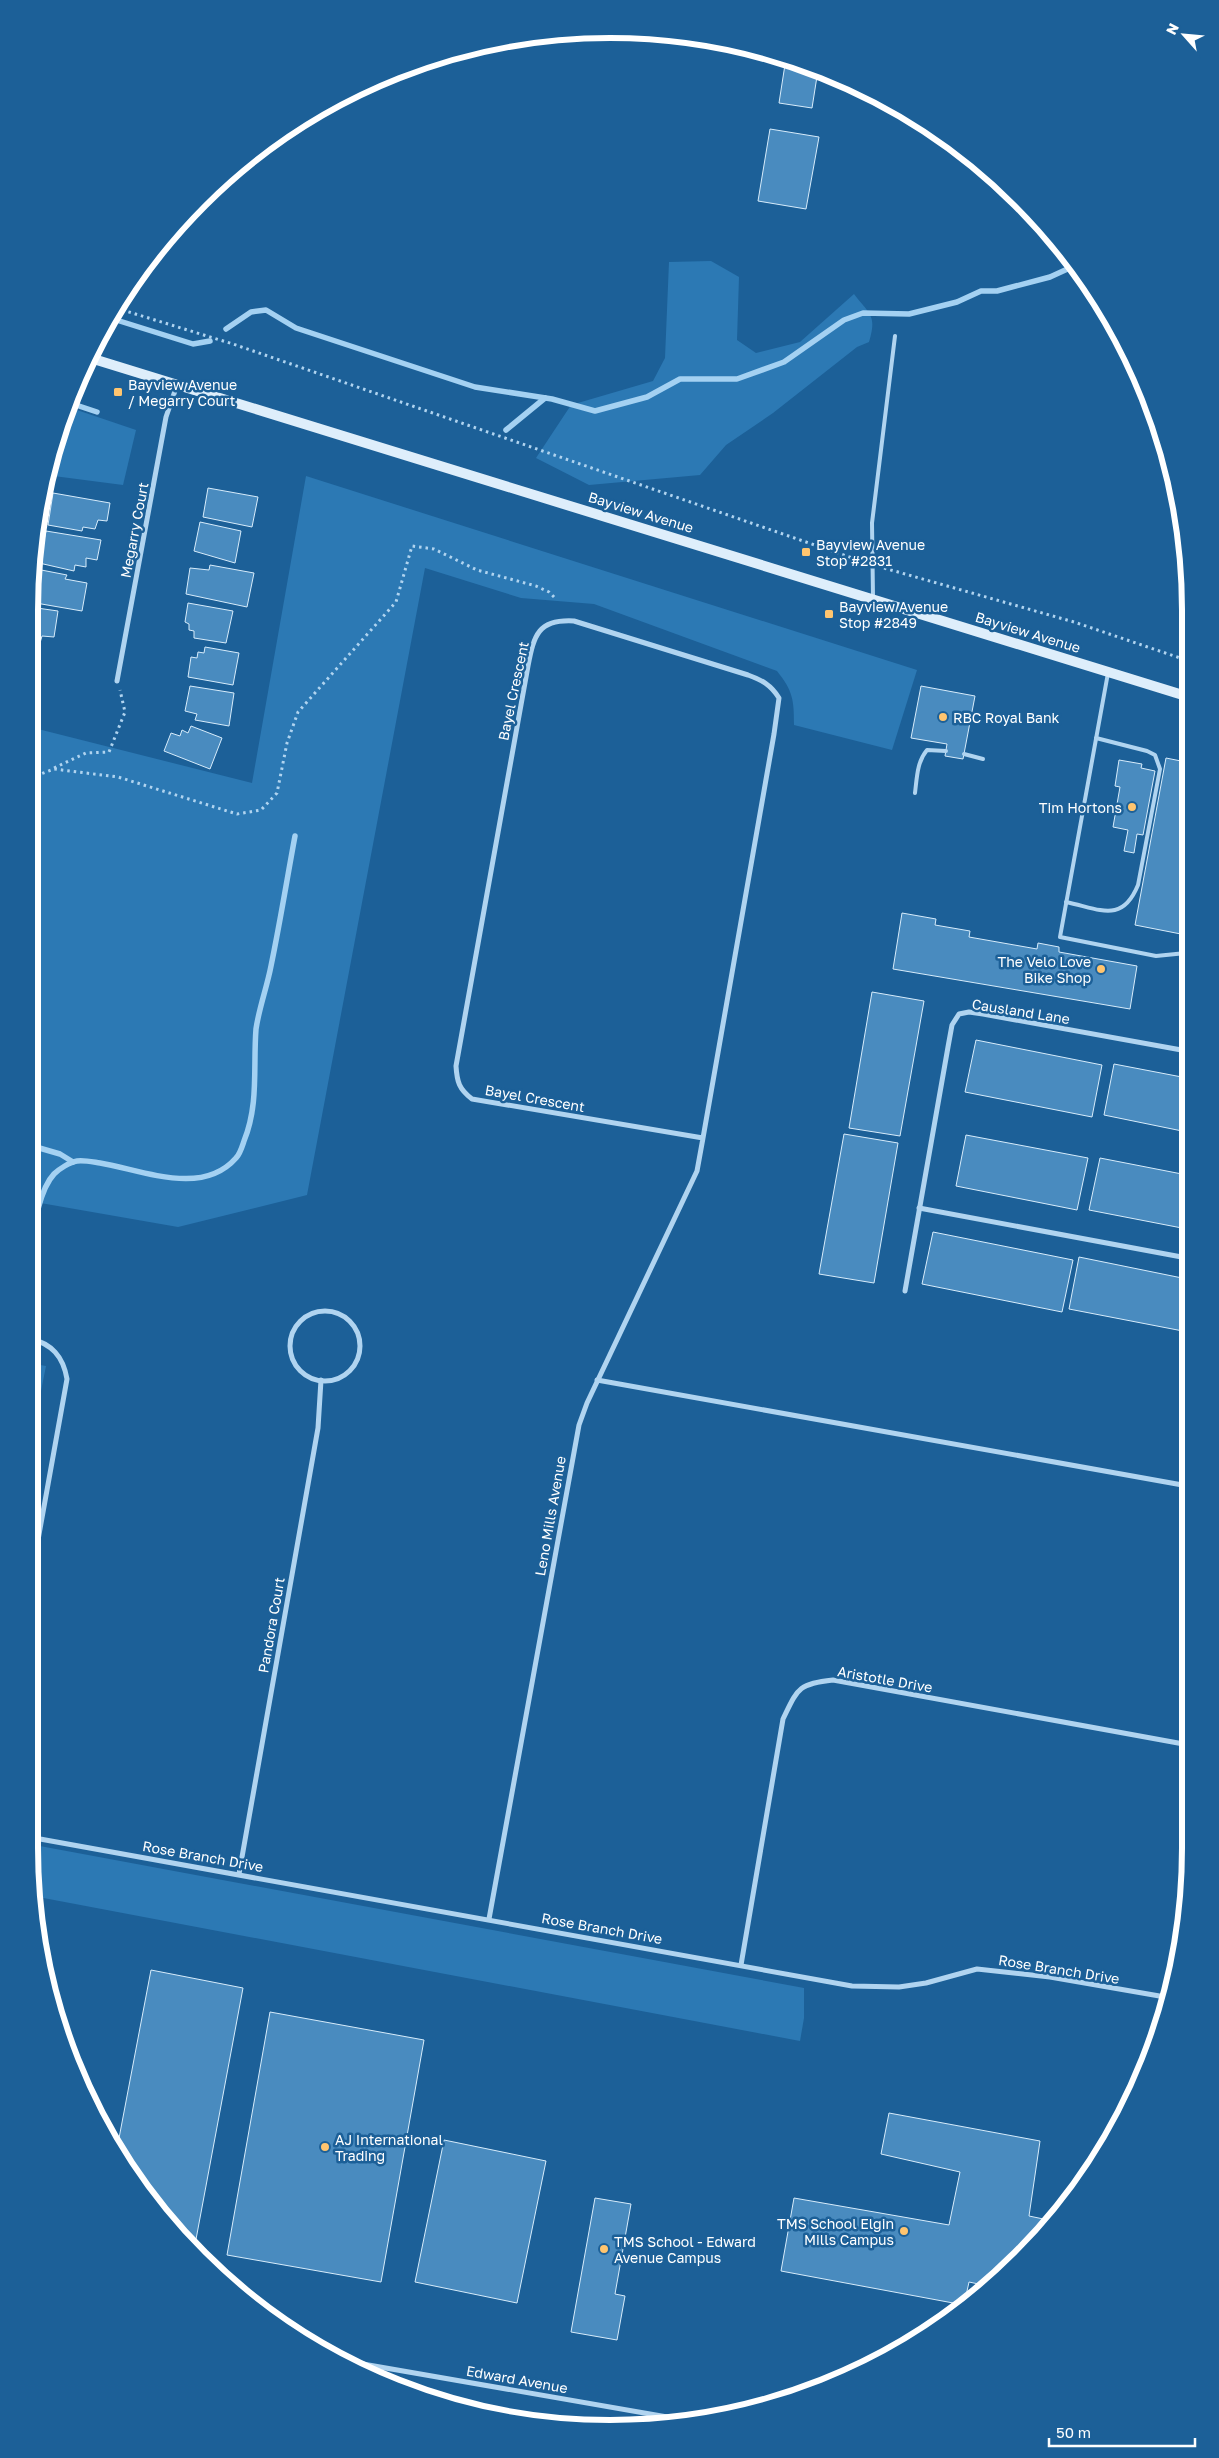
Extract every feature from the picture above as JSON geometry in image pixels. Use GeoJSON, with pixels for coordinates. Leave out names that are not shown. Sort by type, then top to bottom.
{"type":"FeatureCollection","features":[{"type":"Feature","properties":{"kind":"main road","name":"Bayview Avenue"},"geometry":{"type":"LineString","coordinates":[[95,359],[1182,695]]}},
{"type":"Feature","properties":{"kind":"street","name":"Megarry Court"},"geometry":{"type":"LineString","coordinates":[[117,681],[166,417],[178,384]]}},
{"type":"Feature","properties":{"kind":"street","name":"Bayel Crescent"},"geometry":{"type":"LineString","coordinates":[[556,620],[574,621],[748,675],[762,680],[774,689],[779,698],[703,1138],[472,1099],[462,1092],[457,1082],[456,1066],[533,642],[541,628],[556,620]]}},
{"type":"Feature","properties":{"kind":"street","name":"Causland Lane"},"geometry":{"type":"LineString","coordinates":[[905,1291],[952,1025],[959,1014],[969,1012],[983,1014],[1182,1050]]}},
{"type":"Feature","properties":{"kind":"street","name":"Leno Mills Avenue"},"geometry":{"type":"LineString","coordinates":[[489,1919],[574,1446],[584,1411],[684,1200],[696,1171],[703,1138]]}},
{"type":"Feature","properties":{"kind":"street"},"geometry":{"type":"LineString","coordinates":[[919,1208],[1182,1257]]}},
{"type":"Feature","properties":{"kind":"street"},"geometry":{"type":"LineString","coordinates":[[320,1311],[332,1311],[343,1316],[352,1324],[358,1334],[358,1357],[344,1375],[333,1380],[321,1380],[310,1377],[301,1371],[294,1362],[290,1352],[290,1340],[294,1330],[310,1314],[320,1311]]}},
{"type":"Feature","properties":{"kind":"street"},"geometry":{"type":"LineString","coordinates":[[38,1341],[59,1354],[65,1366],[67,1379],[38,1540]]}},
{"type":"Feature","properties":{"kind":"street","name":"Pandora Court"},"geometry":{"type":"LineString","coordinates":[[239,1874],[318,1428],[321,1380]]}},
{"type":"Feature","properties":{"kind":"street"},"geometry":{"type":"LineString","coordinates":[[598,1380],[1182,1485]]}},
{"type":"Feature","properties":{"kind":"street","name":"Aristotle Drive"},"geometry":{"type":"LineString","coordinates":[[741,1965],[784,1719],[794,1696],[808,1683],[833,1680],[1182,1744]]}},
{"type":"Feature","properties":{"kind":"street","name":"Rose Branch Drive"},"geometry":{"type":"LineString","coordinates":[[38,1839],[852,1986],[873,1988],[926,1984],[977,1969],[1050,1977],[1162,1996]]}},
{"type":"Feature","properties":{"kind":"street","name":"Edward Avenue"},"geometry":{"type":"LineString","coordinates":[[357,2362],[669,2417]]}},
{"type":"Feature","properties":{"kind":"lane"},"geometry":{"type":"LineString","coordinates":[[873,598],[872,523],[895,336]]}},
{"type":"Feature","properties":{"kind":"lane"},"geometry":{"type":"LineString","coordinates":[[1108,672],[1060,937],[1156,956],[1182,953]]}},
{"type":"Feature","properties":{"kind":"lane"},"geometry":{"type":"LineString","coordinates":[[1066,902],[1114,911],[1126,906],[1134,897],[1138,885],[1160,769],[1155,755],[1096,738]]}},
{"type":"Feature","properties":{"kind":"lane"},"geometry":{"type":"LineString","coordinates":[[915,793],[918,768],[922,756],[927,750],[946,751]]}},
{"type":"Feature","properties":{"kind":"lane"},"geometry":{"type":"LineString","coordinates":[[964,754],[983,759]]}},
{"type":"Feature","properties":{"kind":"path"},"geometry":{"type":"LineString","coordinates":[[122,310],[233,344],[872,565],[1074,622],[1182,659]]}},
{"type":"Feature","properties":{"kind":"path"},"geometry":{"type":"LineString","coordinates":[[54,768],[118,777],[237,814],[261,810],[277,793],[288,743],[298,712],[396,602],[412,546],[434,549],[477,570],[536,586],[549,592],[555,598]]}},
{"type":"Feature","properties":{"kind":"path"},"geometry":{"type":"LineString","coordinates":[[38,775],[86,753],[109,752],[126,712],[117,681]]}},
{"type":"Feature","properties":{"kind":"shaded area"},"geometry":{"type":"Polygon","coordinates":[[[711,261],[739,277],[737,340],[756,353],[800,342],[854,294],[868,311],[872,320],[869,342],[857,347],[773,413],[726,445],[700,475],[589,485],[536,458],[571,405],[653,381],[665,358],[669,262],[711,261]]]}},
{"type":"Feature","properties":{"kind":"shaded area"},"geometry":{"type":"Polygon","coordinates":[[[74,409],[136,430],[123,485],[53,476],[74,409]]]}},
{"type":"Feature","properties":{"kind":"shaded area"},"geometry":{"type":"Polygon","coordinates":[[[306,476],[917,670],[892,750],[794,725],[792,696],[777,671],[594,604],[521,598],[425,568],[307,1195],[178,1227],[38,1203],[38,729],[252,783],[306,476]]]}},
{"type":"Feature","properties":{"kind":"shaded area"},"geometry":{"type":"Polygon","coordinates":[[[38,1365],[46,1366],[38,1406],[38,1365]]]}},
{"type":"Feature","properties":{"kind":"shaded area"},"geometry":{"type":"Polygon","coordinates":[[[38,1846],[804,1988],[804,2018],[800,2041],[40,1897],[38,1846]]]}},
{"type":"Feature","properties":{"kind":"building"},"geometry":{"type":"Polygon","coordinates":[[[785,65],[817,77],[812,108],[779,103],[785,65]]]}},
{"type":"Feature","properties":{"kind":"building"},"geometry":{"type":"Polygon","coordinates":[[[770,129],[819,137],[806,209],[758,201],[770,129]]]}},
{"type":"Feature","properties":{"kind":"building"},"geometry":{"type":"Polygon","coordinates":[[[208,488],[258,497],[252,527],[203,517],[208,488]]]}},
{"type":"Feature","properties":{"kind":"building"},"geometry":{"type":"Polygon","coordinates":[[[53,493],[110,503],[107,521],[98,520],[95,529],[83,527],[82,531],[48,525],[53,493]]]}},
{"type":"Feature","properties":{"kind":"building"},"geometry":{"type":"Polygon","coordinates":[[[200,522],[241,531],[235,563],[194,551],[200,522]]]}},
{"type":"Feature","properties":{"kind":"building"},"geometry":{"type":"Polygon","coordinates":[[[46,531],[101,540],[97,560],[86,558],[86,567],[75,565],[74,571],[40,563],[46,531]]]}},
{"type":"Feature","properties":{"kind":"building"},"geometry":{"type":"Polygon","coordinates":[[[210,565],[254,573],[247,607],[186,594],[190,568],[209,570],[210,565]]]}},
{"type":"Feature","properties":{"kind":"building"},"geometry":{"type":"Polygon","coordinates":[[[39,570],[67,575],[65,579],[87,583],[82,611],[38,603],[39,570]]]}},
{"type":"Feature","properties":{"kind":"building"},"geometry":{"type":"Polygon","coordinates":[[[188,603],[233,611],[226,643],[194,638],[194,631],[189,630],[189,624],[185,622],[188,603]]]}},
{"type":"Feature","properties":{"kind":"building"},"geometry":{"type":"Polygon","coordinates":[[[38,608],[58,611],[54,637],[42,636],[40,643],[38,643],[38,608]]]}},
{"type":"Feature","properties":{"kind":"building"},"geometry":{"type":"Polygon","coordinates":[[[205,647],[239,653],[233,685],[188,677],[191,657],[197,658],[198,652],[204,653],[205,647]]]}},
{"type":"Feature","properties":{"kind":"building"},"geometry":{"type":"Polygon","coordinates":[[[190,686],[234,693],[229,726],[195,720],[197,714],[185,711],[190,686]]]}},
{"type":"Feature","properties":{"kind":"building","name":"RBC Royal Bank"},"geometry":{"type":"Polygon","coordinates":[[[921,686],[975,696],[963,759],[945,756],[947,744],[911,738],[921,686]]]}},
{"type":"Feature","properties":{"kind":"building"},"geometry":{"type":"Polygon","coordinates":[[[191,726],[222,738],[210,769],[164,751],[171,733],[180,736],[182,730],[188,733],[191,726]]]}},
{"type":"Feature","properties":{"kind":"building"},"geometry":{"type":"Polygon","coordinates":[[[1166,758],[1182,761],[1182,934],[1135,925],[1166,758]]]}},
{"type":"Feature","properties":{"kind":"building","name":"Tim Hortons"},"geometry":{"type":"Polygon","coordinates":[[[1119,760],[1142,764],[1141,768],[1155,771],[1143,835],[1137,834],[1134,853],[1124,851],[1128,830],[1113,827],[1120,787],[1115,786],[1119,760]]]}},
{"type":"Feature","properties":{"kind":"building"},"geometry":{"type":"Polygon","coordinates":[[[902,913],[936,919],[935,925],[970,931],[969,937],[1037,949],[1038,943],[1059,947],[1059,952],[1137,966],[1130,1009],[893,969],[902,913]]]}},
{"type":"Feature","properties":{"kind":"building"},"geometry":{"type":"Polygon","coordinates":[[[872,992],[924,1001],[900,1136],[849,1128],[872,992]]]}},
{"type":"Feature","properties":{"kind":"building"},"geometry":{"type":"Polygon","coordinates":[[[976,1040],[1102,1065],[1092,1117],[965,1092],[976,1040]]]}},
{"type":"Feature","properties":{"kind":"building"},"geometry":{"type":"Polygon","coordinates":[[[1114,1064],[1182,1077],[1182,1131],[1104,1115],[1114,1064]]]}},
{"type":"Feature","properties":{"kind":"building"},"geometry":{"type":"Polygon","coordinates":[[[844,1134],[898,1143],[874,1283],[819,1274],[844,1134]]]}},
{"type":"Feature","properties":{"kind":"building"},"geometry":{"type":"Polygon","coordinates":[[[966,1135],[1088,1158],[1077,1210],[956,1186],[966,1135]]]}},
{"type":"Feature","properties":{"kind":"building"},"geometry":{"type":"Polygon","coordinates":[[[1100,1158],[1182,1174],[1182,1228],[1089,1210],[1100,1158]]]}},
{"type":"Feature","properties":{"kind":"building"},"geometry":{"type":"Polygon","coordinates":[[[933,1232],[1073,1260],[1062,1312],[922,1284],[933,1232]]]}},
{"type":"Feature","properties":{"kind":"building"},"geometry":{"type":"Polygon","coordinates":[[[1079,1257],[1182,1278],[1182,1331],[1069,1309],[1079,1257]]]}},
{"type":"Feature","properties":{"kind":"building"},"geometry":{"type":"Polygon","coordinates":[[[151,1970],[243,1988],[195,2243],[156,2197],[118,2141],[151,1970]]]}},
{"type":"Feature","properties":{"kind":"building","name":"AJ International Trading"},"geometry":{"type":"Polygon","coordinates":[[[270,2012],[424,2040],[381,2282],[227,2255],[270,2012]]]}},
{"type":"Feature","properties":{"kind":"building"},"geometry":{"type":"Polygon","coordinates":[[[889,2113],[1040,2141],[1029,2216],[1045,2219],[987,2279],[980,2284],[969,2282],[966,2296],[956,2303],[781,2271],[794,2198],[949,2225],[960,2172],[881,2154],[889,2113]]]}},
{"type":"Feature","properties":{"kind":"building"},"geometry":{"type":"Polygon","coordinates":[[[444,2140],[546,2161],[517,2303],[415,2282],[444,2140]]]}},
{"type":"Feature","properties":{"kind":"building","name":"TMS School - Edward Avenue Campus"},"geometry":{"type":"Polygon","coordinates":[[[595,2198],[631,2204],[615,2294],[625,2296],[617,2340],[571,2332],[595,2198]]]}},
{"type":"Feature","properties":{"kind":"waterway"},"geometry":{"type":"LineString","coordinates":[[226,329],[251,312],[266,310],[296,328],[475,387],[552,399],[595,411],[647,397],[680,379],[737,379],[784,362],[844,320],[863,313],[909,314],[957,302],[981,291],[997,291],[1050,277],[1068,269]]}},
{"type":"Feature","properties":{"kind":"waterway"},"geometry":{"type":"LineString","coordinates":[[116,320],[193,344],[210,341]]}},
{"type":"Feature","properties":{"kind":"waterway"},"geometry":{"type":"LineString","coordinates":[[506,430],[545,398]]}},
{"type":"Feature","properties":{"kind":"waterway"},"geometry":{"type":"LineString","coordinates":[[76,405],[97,412]]}},
{"type":"Feature","properties":{"kind":"waterway"},"geometry":{"type":"LineString","coordinates":[[38,1209],[48,1182],[54,1174],[68,1164],[77,1161],[89,1161],[153,1175],[189,1179],[206,1176],[222,1170],[239,1154],[252,1113],[256,1029],[274,950],[295,836]]}},
{"type":"Feature","properties":{"kind":"waterway"},"geometry":{"type":"LineString","coordinates":[[38,1148],[60,1154],[73,1162]]}},
{"type":"Feature","properties":{"kind":"place","name":"Bayview Avenue / Megarry Court"},"geometry":{"type":"Point","coordinates":[118,392]}},
{"type":"Feature","properties":{"kind":"place","name":"Bayview Avenue Stop #2831"},"geometry":{"type":"Point","coordinates":[806,552]}},
{"type":"Feature","properties":{"kind":"place","name":"Bayview Avenue Stop #2849"},"geometry":{"type":"Point","coordinates":[829,614]}},
{"type":"Feature","properties":{"kind":"place","name":"RBC Royal Bank"},"geometry":{"type":"Point","coordinates":[943,717]}},
{"type":"Feature","properties":{"kind":"place","name":"Tim Hortons"},"geometry":{"type":"Point","coordinates":[1132,807]}},
{"type":"Feature","properties":{"kind":"place","name":"The Velo Love Bike Shop"},"geometry":{"type":"Point","coordinates":[1101,969]}},
{"type":"Feature","properties":{"kind":"place","name":"AJ International Trading"},"geometry":{"type":"Point","coordinates":[325,2147]}},
{"type":"Feature","properties":{"kind":"place","name":"TMS School Elgin Mills Campus"},"geometry":{"type":"Point","coordinates":[904,2231]}},
{"type":"Feature","properties":{"kind":"place","name":"TMS School - Edward Avenue Campus"},"geometry":{"type":"Point","coordinates":[604,2249]}}]}
